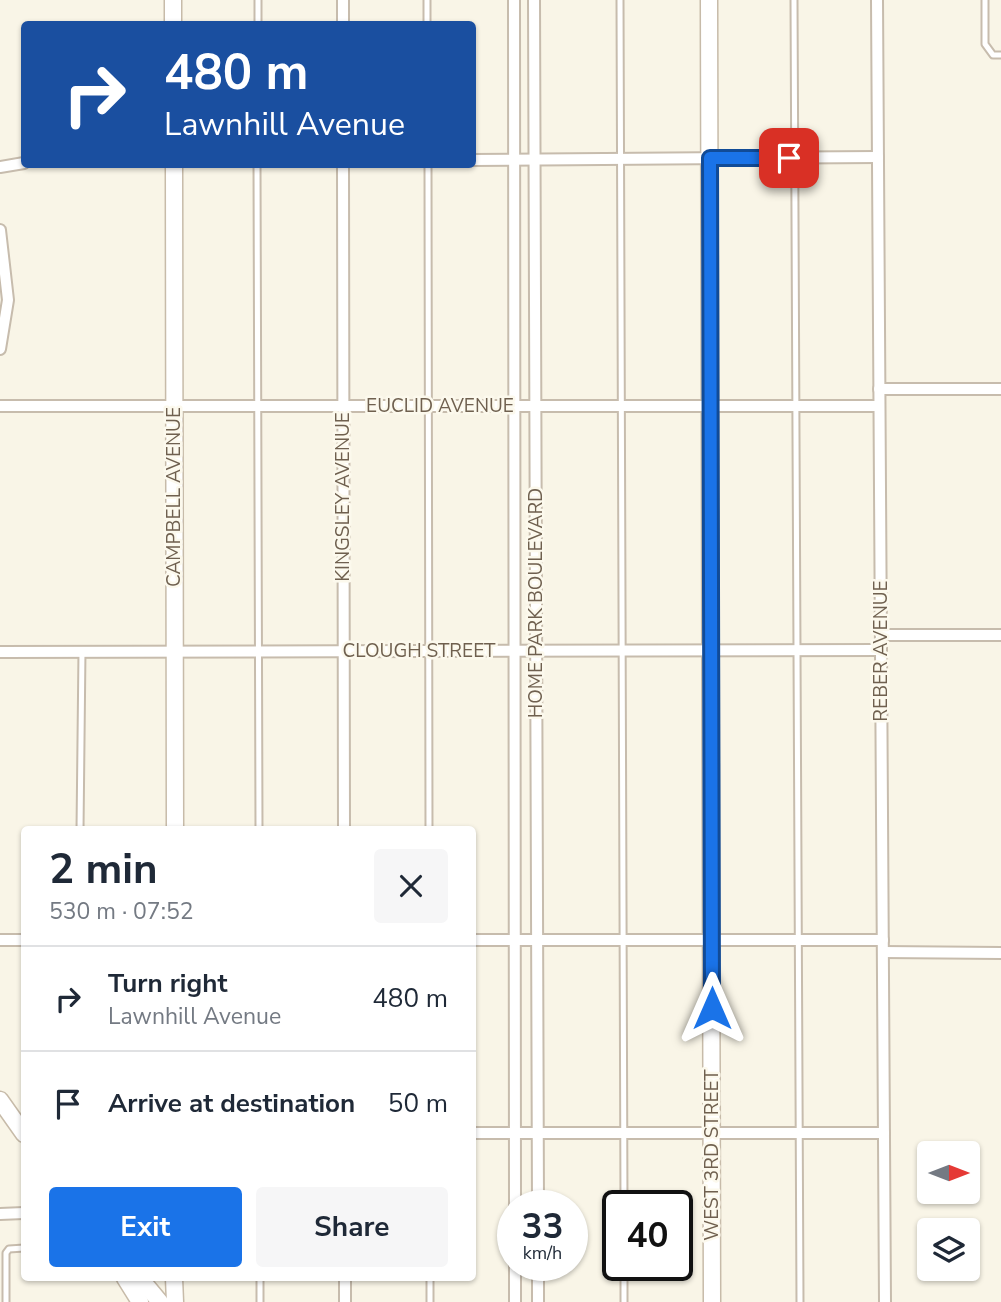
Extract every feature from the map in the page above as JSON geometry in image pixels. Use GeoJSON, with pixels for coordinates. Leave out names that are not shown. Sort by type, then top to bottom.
{"type":"FeatureCollection","features":[{"type":"Feature","properties":{"kind":"street"},"geometry":{"type":"LineString","coordinates":[[173,0],[173,21]]}},
{"type":"Feature","properties":{"kind":"street"},"geometry":{"type":"LineString","coordinates":[[343,0],[343,21]]}},
{"type":"Feature","properties":{"kind":"street","name":"HOME PARK BOULEVARD"},"geometry":{"type":"LineString","coordinates":[[514,0],[515,1190]]}},
{"type":"Feature","properties":{"kind":"street","name":"HOME PARK BOULEVARD"},"geometry":{"type":"LineString","coordinates":[[534,0],[538,1190]]}},
{"type":"Feature","properties":{"kind":"street","name":"WEST 3RD STREET"},"geometry":{"type":"LineString","coordinates":[[709,0],[712,1302]]}},
{"type":"Feature","properties":{"kind":"street","name":"REBER AVENUE"},"geometry":{"type":"LineString","coordinates":[[877,0],[885,1302]]}},
{"type":"Feature","properties":{"kind":"street"},"geometry":{"type":"LineString","coordinates":[[476,160],[878,157]]}},
{"type":"Feature","properties":{"kind":"street"},"geometry":{"type":"LineString","coordinates":[[0,167],[21,164]]}},
{"type":"Feature","properties":{"kind":"street","name":"CAMPBELL AVENUE"},"geometry":{"type":"LineString","coordinates":[[173,168],[175,826]]}},
{"type":"Feature","properties":{"kind":"street","name":"KINGSLEY AVENUE"},"geometry":{"type":"LineString","coordinates":[[343,168],[344,826]]}},
{"type":"Feature","properties":{"kind":"street"},"geometry":{"type":"LineString","coordinates":[[0,230],[6,258],[8,300],[0,349]]}},
{"type":"Feature","properties":{"kind":"street"},"geometry":{"type":"LineString","coordinates":[[879,389],[1001,389]]}},
{"type":"Feature","properties":{"kind":"street","name":"EUCLID AVENUE"},"geometry":{"type":"LineString","coordinates":[[0,406],[879,406]]}},
{"type":"Feature","properties":{"kind":"street"},"geometry":{"type":"LineString","coordinates":[[881,635],[1001,635]]}},
{"type":"Feature","properties":{"kind":"street","name":"CLOUGH STREET"},"geometry":{"type":"LineString","coordinates":[[0,652],[881,650]]}},
{"type":"Feature","properties":{"kind":"street"},"geometry":{"type":"LineString","coordinates":[[0,940],[21,940]]}},
{"type":"Feature","properties":{"kind":"street"},"geometry":{"type":"LineString","coordinates":[[476,940],[883,940]]}},
{"type":"Feature","properties":{"kind":"street"},"geometry":{"type":"LineString","coordinates":[[883,952],[1001,953]]}},
{"type":"Feature","properties":{"kind":"street"},"geometry":{"type":"LineString","coordinates":[[0,1100],[21,1129]]}},
{"type":"Feature","properties":{"kind":"street"},"geometry":{"type":"LineString","coordinates":[[476,1133],[884,1133]]}},
{"type":"Feature","properties":{"kind":"street"},"geometry":{"type":"LineString","coordinates":[[0,1214],[21,1213]]}},
{"type":"Feature","properties":{"kind":"street"},"geometry":{"type":"LineString","coordinates":[[123,1281],[125,1302]]}},
{"type":"Feature","properties":{"kind":"street"},"geometry":{"type":"LineString","coordinates":[[125,1281],[140,1302]]}},
{"type":"Feature","properties":{"kind":"street"},"geometry":{"type":"LineString","coordinates":[[142,1281],[160,1302]]}},
{"type":"Feature","properties":{"kind":"street"},"geometry":{"type":"LineString","coordinates":[[174,1281],[175,1302]]}},
{"type":"Feature","properties":{"kind":"street"},"geometry":{"type":"LineString","coordinates":[[345,1281],[345,1302]]}},
{"type":"Feature","properties":{"kind":"street"},"geometry":{"type":"LineString","coordinates":[[515,1281],[515,1302]]}},
{"type":"Feature","properties":{"kind":"street"},"geometry":{"type":"LineString","coordinates":[[538,1281],[538,1302]]}},
{"type":"Feature","properties":{"kind":"lane"},"geometry":{"type":"LineString","coordinates":[[258,0],[258,21]]}},
{"type":"Feature","properties":{"kind":"lane"},"geometry":{"type":"LineString","coordinates":[[427,0],[427,21]]}},
{"type":"Feature","properties":{"kind":"lane"},"geometry":{"type":"LineString","coordinates":[[620,0],[619,406],[624,1190]]}},
{"type":"Feature","properties":{"kind":"lane"},"geometry":{"type":"LineString","coordinates":[[794,0],[800,1302]]}},
{"type":"Feature","properties":{"kind":"lane"},"geometry":{"type":"LineString","coordinates":[[985,0],[985,44],[993,55],[1001,55]]}},
{"type":"Feature","properties":{"kind":"lane"},"geometry":{"type":"LineString","coordinates":[[257,168],[259,826]]}},
{"type":"Feature","properties":{"kind":"lane"},"geometry":{"type":"LineString","coordinates":[[428,168],[429,826]]}},
{"type":"Feature","properties":{"kind":"lane"},"geometry":{"type":"LineString","coordinates":[[80,826],[82,651]]}},
{"type":"Feature","properties":{"kind":"lane"},"geometry":{"type":"LineString","coordinates":[[6,1302],[3,1293],[6,1253],[9,1248],[21,1248]]}},
{"type":"Feature","properties":{"kind":"lane"},"geometry":{"type":"LineString","coordinates":[[260,1281],[260,1302]]}},
{"type":"Feature","properties":{"kind":"lane"},"geometry":{"type":"LineString","coordinates":[[430,1281],[430,1302]]}},
{"type":"Feature","properties":{"kind":"lane"},"geometry":{"type":"LineString","coordinates":[[624,1281],[624,1302]]}},
{"type":"Feature","properties":{"kind":"route"},"geometry":{"type":"LineString","coordinates":[[712,1008],[710,158],[789,158]]}}]}
